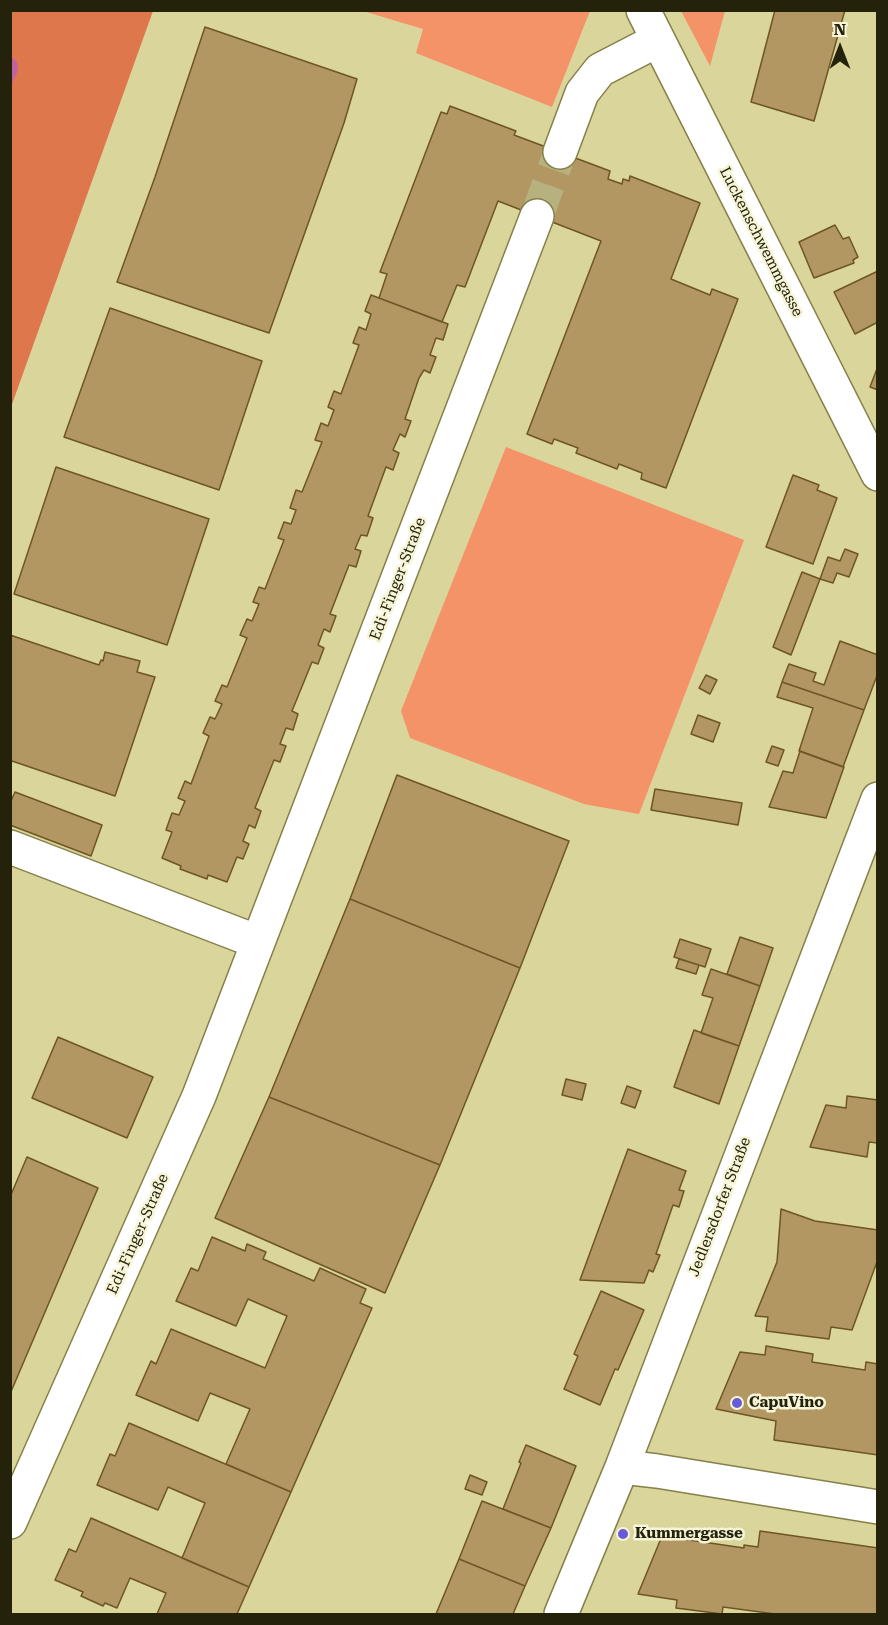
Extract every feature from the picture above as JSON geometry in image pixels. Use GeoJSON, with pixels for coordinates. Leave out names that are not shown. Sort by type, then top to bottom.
{"type":"FeatureCollection","features":[{"type":"Feature","properties":{"kind":"street","name":"Luckenschwemmgasse"},"geometry":{"type":"LineString","coordinates":[[643,10],[878,474]]}},
{"type":"Feature","properties":{"kind":"street"},"geometry":{"type":"LineString","coordinates":[[560,152],[582,93],[600,70],[658,40]]}},
{"type":"Feature","properties":{"kind":"street","name":"Edi-Finger-Straße"},"geometry":{"type":"LineString","coordinates":[[10,1522],[199,1096],[537,216]]}},
{"type":"Feature","properties":{"kind":"street","name":"Jedlersdorfer Straße"},"geometry":{"type":"LineString","coordinates":[[561,1614],[622,1467],[878,799]]}},
{"type":"Feature","properties":{"kind":"street"},"geometry":{"type":"LineString","coordinates":[[10,847],[258,942]]}},
{"type":"Feature","properties":{"kind":"street"},"geometry":{"type":"LineString","coordinates":[[622,1467],[878,1507]]}},
{"type":"Feature","properties":{"kind":"shaded area"},"geometry":{"type":"Polygon","coordinates":[[[11,11],[153,11],[11,407],[11,11]]]}},
{"type":"Feature","properties":{"kind":"shaded area"},"geometry":{"type":"Polygon","coordinates":[[[363,11],[590,11],[552,107],[416,53],[423,29],[363,11]]]}},
{"type":"Feature","properties":{"kind":"shaded area"},"geometry":{"type":"Polygon","coordinates":[[[681,11],[725,11],[710,66],[681,11]]]}},
{"type":"Feature","properties":{"kind":"shaded area"},"geometry":{"type":"Polygon","coordinates":[[[11,56],[17,62],[18,70],[11,86],[11,56]]]}},
{"type":"Feature","properties":{"kind":"shaded area"},"geometry":{"type":"Polygon","coordinates":[[[506,447],[744,540],[639,814],[584,804],[410,738],[401,711],[506,447]]]}},
{"type":"Feature","properties":{"kind":"building"},"geometry":{"type":"Polygon","coordinates":[[[775,10],[845,10],[814,121],[751,102],[775,10]]]}},
{"type":"Feature","properties":{"kind":"building"},"geometry":{"type":"Polygon","coordinates":[[[205,27],[357,79],[344,123],[269,333],[117,282],[205,27]]]}},
{"type":"Feature","properties":{"kind":"building"},"geometry":{"type":"Polygon","coordinates":[[[450,106],[516,131],[514,135],[610,171],[608,179],[622,184],[623,179],[629,181],[630,176],[700,203],[671,279],[710,295],[712,289],[738,299],[666,488],[641,479],[642,473],[619,464],[617,469],[576,453],[578,448],[554,439],[552,444],[527,434],[601,241],[498,201],[465,287],[457,285],[442,322],[379,298],[387,274],[380,272],[441,112],[447,114],[450,106]]]}},
{"type":"Feature","properties":{"kind":"building"},"geometry":{"type":"Polygon","coordinates":[[[835,225],[843,239],[849,237],[858,257],[853,260],[854,263],[814,278],[799,242],[835,225]]]}},
{"type":"Feature","properties":{"kind":"building"},"geometry":{"type":"Polygon","coordinates":[[[878,271],[878,322],[855,334],[834,292],[878,271]]]}},
{"type":"Feature","properties":{"kind":"building"},"geometry":{"type":"Polygon","coordinates":[[[371,295],[448,324],[443,340],[436,338],[430,355],[436,357],[430,373],[424,370],[419,378],[405,419],[411,421],[405,437],[400,434],[393,450],[399,453],[393,470],[386,467],[368,516],[373,518],[367,536],[361,535],[355,549],[361,551],[356,567],[349,565],[330,614],[336,616],[330,632],[324,629],[318,645],[324,648],[318,664],[312,662],[292,711],[298,714],[293,730],[286,728],[280,744],[286,746],[280,762],[274,760],[255,808],[261,811],[255,828],[249,825],[243,841],[249,844],[243,859],[237,857],[227,882],[208,875],[207,879],[180,869],[181,866],[162,858],[172,832],[166,830],[172,813],[179,815],[185,801],[178,798],[185,781],[191,784],[209,736],[203,733],[210,717],[215,719],[222,704],[215,701],[222,685],[227,687],[247,638],[240,635],[247,619],[252,621],[259,604],[253,602],[259,587],[265,589],[284,540],[278,538],[284,522],[291,524],[296,510],[290,508],[296,490],[302,492],[322,442],[315,440],[321,423],[328,426],[334,410],[328,407],[334,391],[341,394],[359,345],[353,343],[359,327],[366,330],[371,314],[365,311],[371,295]]]}},
{"type":"Feature","properties":{"kind":"building"},"geometry":{"type":"Polygon","coordinates":[[[110,308],[262,361],[219,490],[64,437],[110,308]]]}},
{"type":"Feature","properties":{"kind":"building"},"geometry":{"type":"Polygon","coordinates":[[[878,366],[878,390],[870,387],[878,366]]]}},
{"type":"Feature","properties":{"kind":"building"},"geometry":{"type":"Polygon","coordinates":[[[56,467],[209,519],[167,645],[14,594],[56,467]]]}},
{"type":"Feature","properties":{"kind":"building"},"geometry":{"type":"Polygon","coordinates":[[[793,475],[819,485],[817,490],[837,498],[813,564],[766,547],[793,475]]]}},
{"type":"Feature","properties":{"kind":"building"},"geometry":{"type":"Polygon","coordinates":[[[845,549],[858,554],[849,577],[837,573],[833,583],[820,579],[828,557],[840,561],[845,549]]]}},
{"type":"Feature","properties":{"kind":"building"},"geometry":{"type":"Polygon","coordinates":[[[802,572],[820,579],[791,655],[773,647],[802,572]]]}},
{"type":"Feature","properties":{"kind":"building"},"geometry":{"type":"Polygon","coordinates":[[[10,635],[99,665],[101,660],[103,661],[105,652],[140,661],[137,672],[155,677],[115,796],[12,761],[10,764],[10,635]]]}},
{"type":"Feature","properties":{"kind":"building"},"geometry":{"type":"Polygon","coordinates":[[[840,641],[878,655],[878,673],[864,710],[782,682],[789,664],[816,673],[813,681],[824,685],[840,641]]]}},
{"type":"Feature","properties":{"kind":"building"},"geometry":{"type":"Polygon","coordinates":[[[706,675],[717,680],[710,694],[699,688],[706,675]]]}},
{"type":"Feature","properties":{"kind":"building"},"geometry":{"type":"Polygon","coordinates":[[[782,682],[864,710],[843,767],[799,751],[813,708],[777,697],[782,682]]]}},
{"type":"Feature","properties":{"kind":"building"},"geometry":{"type":"Polygon","coordinates":[[[698,715],[720,723],[713,742],[691,734],[698,715]]]}},
{"type":"Feature","properties":{"kind":"building"},"geometry":{"type":"Polygon","coordinates":[[[772,746],[784,750],[778,766],[766,762],[772,746]]]}},
{"type":"Feature","properties":{"kind":"building"},"geometry":{"type":"Polygon","coordinates":[[[800,751],[844,767],[826,818],[769,807],[783,771],[793,773],[800,751]]]}},
{"type":"Feature","properties":{"kind":"building"},"geometry":{"type":"Polygon","coordinates":[[[397,775],[569,841],[520,968],[350,899],[397,775]]]}},
{"type":"Feature","properties":{"kind":"building"},"geometry":{"type":"Polygon","coordinates":[[[655,789],[742,803],[738,825],[651,810],[655,789]]]}},
{"type":"Feature","properties":{"kind":"building"},"geometry":{"type":"Polygon","coordinates":[[[15,792],[102,825],[91,856],[10,825],[10,803],[15,792]]]}},
{"type":"Feature","properties":{"kind":"building"},"geometry":{"type":"Polygon","coordinates":[[[350,899],[520,968],[440,1165],[269,1097],[350,899]]]}},
{"type":"Feature","properties":{"kind":"building"},"geometry":{"type":"Polygon","coordinates":[[[740,937],[773,948],[760,986],[727,974],[740,937]]]}},
{"type":"Feature","properties":{"kind":"building"},"geometry":{"type":"Polygon","coordinates":[[[680,939],[711,949],[705,967],[674,957],[680,939]]]}},
{"type":"Feature","properties":{"kind":"building"},"geometry":{"type":"Polygon","coordinates":[[[679,959],[699,965],[696,974],[676,968],[679,959]]]}},
{"type":"Feature","properties":{"kind":"building"},"geometry":{"type":"Polygon","coordinates":[[[711,969],[760,986],[739,1046],[701,1033],[713,998],[702,995],[711,969]]]}},
{"type":"Feature","properties":{"kind":"building"},"geometry":{"type":"Polygon","coordinates":[[[694,1030],[739,1046],[719,1104],[674,1087],[694,1030]]]}},
{"type":"Feature","properties":{"kind":"building"},"geometry":{"type":"Polygon","coordinates":[[[58,1037],[153,1077],[127,1138],[32,1098],[58,1037]]]}},
{"type":"Feature","properties":{"kind":"building"},"geometry":{"type":"Polygon","coordinates":[[[566,1079],[586,1084],[582,1100],[562,1095],[566,1079]]]}},
{"type":"Feature","properties":{"kind":"building"},"geometry":{"type":"Polygon","coordinates":[[[627,1086],[641,1091],[635,1108],[621,1103],[627,1086]]]}},
{"type":"Feature","properties":{"kind":"building"},"geometry":{"type":"Polygon","coordinates":[[[847,1096],[878,1100],[878,1143],[869,1142],[867,1157],[810,1147],[826,1105],[846,1108],[847,1096]]]}},
{"type":"Feature","properties":{"kind":"building"},"geometry":{"type":"Polygon","coordinates":[[[269,1097],[440,1165],[385,1293],[215,1218],[269,1097]]]}},
{"type":"Feature","properties":{"kind":"building"},"geometry":{"type":"Polygon","coordinates":[[[628,1149],[686,1171],[679,1190],[684,1191],[679,1207],[673,1205],[656,1254],[660,1255],[653,1272],[649,1270],[644,1283],[580,1280],[628,1149]]]}},
{"type":"Feature","properties":{"kind":"building"},"geometry":{"type":"Polygon","coordinates":[[[27,1157],[98,1188],[10,1394],[10,1197],[27,1157]]]}},
{"type":"Feature","properties":{"kind":"building"},"geometry":{"type":"Polygon","coordinates":[[[781,1209],[815,1221],[878,1230],[878,1259],[852,1330],[831,1327],[829,1339],[766,1331],[768,1317],[755,1316],[777,1262],[781,1209]]]}},
{"type":"Feature","properties":{"kind":"building"},"geometry":{"type":"Polygon","coordinates":[[[212,1237],[245,1251],[247,1244],[266,1252],[263,1259],[314,1281],[320,1268],[366,1289],[360,1303],[372,1308],[291,1492],[226,1464],[250,1409],[210,1393],[198,1421],[136,1395],[151,1361],[156,1364],[171,1329],[265,1368],[287,1316],[248,1299],[236,1326],[176,1301],[191,1268],[198,1271],[212,1237]]]}},
{"type":"Feature","properties":{"kind":"building"},"geometry":{"type":"Polygon","coordinates":[[[601,1291],[644,1310],[600,1405],[564,1389],[578,1356],[574,1354],[601,1291]]]}},
{"type":"Feature","properties":{"kind":"building"},"geometry":{"type":"Polygon","coordinates":[[[766,1346],[813,1354],[812,1362],[865,1370],[866,1362],[878,1364],[878,1455],[774,1440],[776,1421],[716,1409],[740,1352],[765,1355],[766,1346]]]}},
{"type":"Feature","properties":{"kind":"building"},"geometry":{"type":"Polygon","coordinates":[[[129,1423],[291,1492],[249,1587],[182,1558],[205,1503],[168,1487],[158,1510],[97,1485],[110,1454],[115,1456],[129,1423]]]}},
{"type":"Feature","properties":{"kind":"building"},"geometry":{"type":"Polygon","coordinates":[[[526,1445],[576,1466],[551,1528],[503,1509],[526,1445]]]}},
{"type":"Feature","properties":{"kind":"building"},"geometry":{"type":"Polygon","coordinates":[[[470,1475],[487,1482],[482,1495],[465,1489],[470,1475]]]}},
{"type":"Feature","properties":{"kind":"building"},"geometry":{"type":"Polygon","coordinates":[[[482,1501],[551,1528],[525,1586],[459,1559],[482,1501]]]}},
{"type":"Feature","properties":{"kind":"building"},"geometry":{"type":"Polygon","coordinates":[[[91,1518],[249,1587],[237,1614],[157,1614],[166,1593],[130,1578],[117,1608],[105,1603],[103,1606],[81,1596],[83,1592],[55,1580],[69,1549],[76,1552],[91,1518]]]}},
{"type":"Feature","properties":{"kind":"building"},"geometry":{"type":"Polygon","coordinates":[[[760,1531],[878,1548],[878,1614],[775,1614],[723,1607],[722,1614],[676,1608],[677,1600],[638,1594],[662,1536],[744,1548],[744,1545],[758,1547],[760,1531]]]}},
{"type":"Feature","properties":{"kind":"building"},"geometry":{"type":"Polygon","coordinates":[[[459,1559],[525,1586],[513,1614],[436,1614],[459,1559]]]}},
{"type":"Feature","properties":{"kind":"tunnel"},"geometry":{"type":"LineString","coordinates":[[537,216],[560,152]]}},
{"type":"Feature","properties":{"kind":"place","name":"CapuVino"},"geometry":{"type":"Point","coordinates":[737,1403]}},
{"type":"Feature","properties":{"kind":"place","name":"Kummergasse"},"geometry":{"type":"Point","coordinates":[623,1534]}}]}
